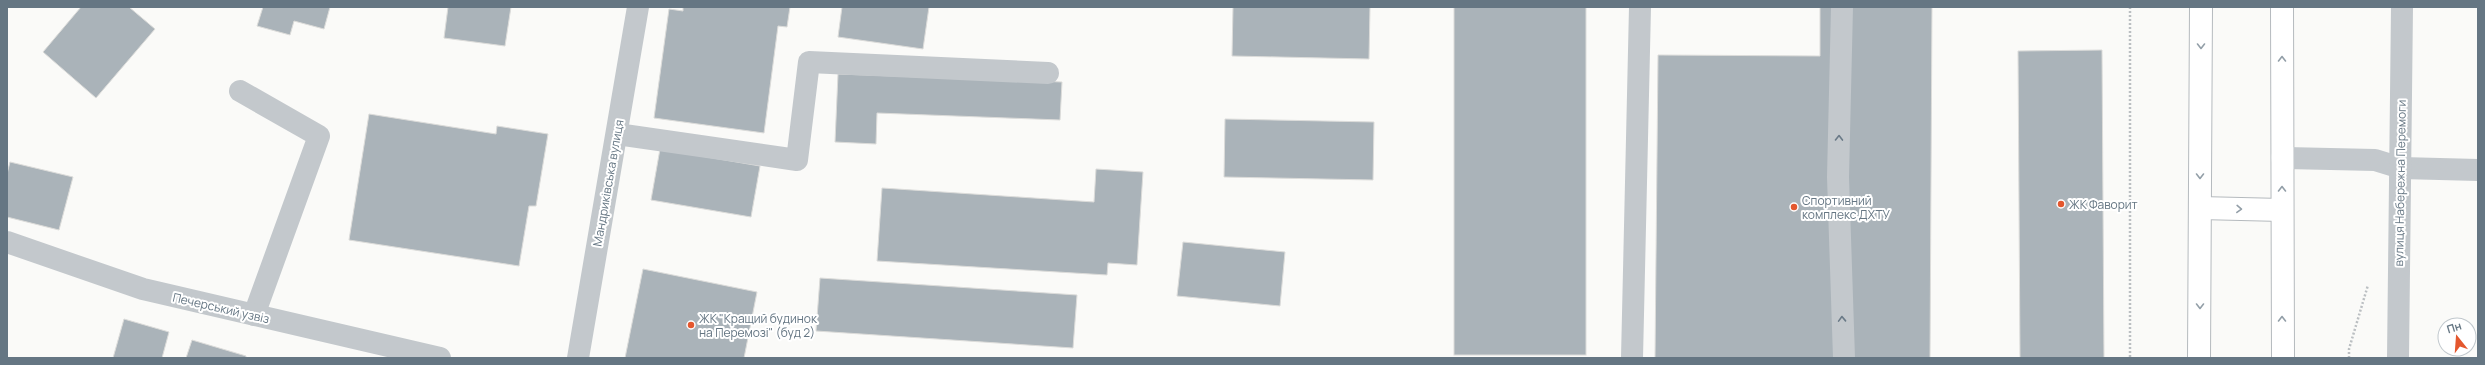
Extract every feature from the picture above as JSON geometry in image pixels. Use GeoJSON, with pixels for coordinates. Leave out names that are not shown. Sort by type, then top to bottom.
{"type":"FeatureCollection","features":[{"type":"Feature","properties":{"kind":"main road"},"geometry":{"type":"LineString","coordinates":[[2199,358],[2201,7]]}},
{"type":"Feature","properties":{"kind":"main road"},"geometry":{"type":"LineString","coordinates":[[2282,7],[2283,358]]}},
{"type":"Feature","properties":{"kind":"main road"},"geometry":{"type":"LineString","coordinates":[[2200,208],[2282,210]]}},
{"type":"Feature","properties":{"kind":"street","name":"Мандриківська вулиця"},"geometry":{"type":"LineString","coordinates":[[578,358],[638,7]]}},
{"type":"Feature","properties":{"kind":"street"},"geometry":{"type":"LineString","coordinates":[[1632,358],[1640,7]]}},
{"type":"Feature","properties":{"kind":"street"},"geometry":{"type":"LineString","coordinates":[[1842,7],[1838,177],[1844,358]]}},
{"type":"Feature","properties":{"kind":"street","name":"вулиця Набережна Перемоги"},"geometry":{"type":"LineString","coordinates":[[2398,358],[2402,7]]}},
{"type":"Feature","properties":{"kind":"street"},"geometry":{"type":"LineString","coordinates":[[617,134],[796,160],[809,62],[1048,73]]}},
{"type":"Feature","properties":{"kind":"street"},"geometry":{"type":"LineString","coordinates":[[240,91],[319,136],[254,315]]}},
{"type":"Feature","properties":{"kind":"street"},"geometry":{"type":"LineString","coordinates":[[2282,158],[2375,160],[2401,168],[2478,170]]}},
{"type":"Feature","properties":{"kind":"street","name":"Печерський узвіз"},"geometry":{"type":"LineString","coordinates":[[7,242],[143,289],[440,358]]}},
{"type":"Feature","properties":{"kind":"path"},"geometry":{"type":"LineString","coordinates":[[2130,7],[2130,358]]}},
{"type":"Feature","properties":{"kind":"building"},"geometry":{"type":"Polygon","coordinates":[[[81,7],[129,7],[155,29],[96,98],[43,52],[81,7]]]}},
{"type":"Feature","properties":{"kind":"building"},"geometry":{"type":"Polygon","coordinates":[[[263,7],[330,7],[324,29],[294,21],[290,35],[257,26],[263,7]]]}},
{"type":"Feature","properties":{"kind":"building"},"geometry":{"type":"Polygon","coordinates":[[[448,7],[511,7],[505,46],[444,38],[448,7]]]}},
{"type":"Feature","properties":{"kind":"building"},"geometry":{"type":"Polygon","coordinates":[[[683,7],[790,7],[787,27],[778,26],[764,133],[654,118],[669,9],[683,11],[683,7]]]}},
{"type":"Feature","properties":{"kind":"building"},"geometry":{"type":"Polygon","coordinates":[[[842,7],[929,7],[923,49],[838,37],[842,7]]]}},
{"type":"Feature","properties":{"kind":"building"},"geometry":{"type":"Polygon","coordinates":[[[1233,7],[1370,7],[1369,59],[1232,56],[1233,7]]]}},
{"type":"Feature","properties":{"kind":"building"},"geometry":{"type":"Polygon","coordinates":[[[1454,7],[1586,7],[1586,355],[1454,355],[1454,7]]]}},
{"type":"Feature","properties":{"kind":"building","name":"Спортивний комплекс ДХТУ"},"geometry":{"type":"Polygon","coordinates":[[[1820,7],[1932,7],[1930,358],[1655,358],[1658,55],[1820,56],[1820,7]]]}},
{"type":"Feature","properties":{"kind":"building","name":"ЖК Фаворит"},"geometry":{"type":"Polygon","coordinates":[[[2102,50],[2104,358],[2020,358],[2018,51],[2102,50]]]}},
{"type":"Feature","properties":{"kind":"building"},"geometry":{"type":"Polygon","coordinates":[[[838,74],[1062,82],[1060,120],[877,113],[876,144],[835,142],[838,74]]]}},
{"type":"Feature","properties":{"kind":"building"},"geometry":{"type":"Polygon","coordinates":[[[369,114],[496,134],[497,126],[548,134],[536,206],[529,206],[519,266],[349,240],[369,114]]]}},
{"type":"Feature","properties":{"kind":"building"},"geometry":{"type":"Polygon","coordinates":[[[1225,119],[1374,122],[1373,180],[1224,177],[1225,119]]]}},
{"type":"Feature","properties":{"kind":"building"},"geometry":{"type":"Polygon","coordinates":[[[660,149],[760,166],[751,217],[651,200],[660,149]]]}},
{"type":"Feature","properties":{"kind":"building"},"geometry":{"type":"Polygon","coordinates":[[[10,162],[73,177],[59,230],[7,217],[7,174],[10,162]]]}},
{"type":"Feature","properties":{"kind":"building"},"geometry":{"type":"Polygon","coordinates":[[[1096,169],[1143,172],[1137,265],[1108,263],[1107,275],[877,261],[882,188],[1094,202],[1096,169]]]}},
{"type":"Feature","properties":{"kind":"building"},"geometry":{"type":"Polygon","coordinates":[[[1183,242],[1285,252],[1280,306],[1177,296],[1183,242]]]}},
{"type":"Feature","properties":{"kind":"building","name":"ЖК \"Кращий будинок на Перемозі\" (буд 2)"},"geometry":{"type":"Polygon","coordinates":[[[643,269],[757,292],[744,358],[625,358],[643,269]]]}},
{"type":"Feature","properties":{"kind":"building"},"geometry":{"type":"Polygon","coordinates":[[[820,278],[1077,295],[1073,348],[816,331],[820,278]]]}},
{"type":"Feature","properties":{"kind":"building"},"geometry":{"type":"Polygon","coordinates":[[[124,319],[169,332],[162,358],[113,358],[124,319]]]}},
{"type":"Feature","properties":{"kind":"building"},"geometry":{"type":"Polygon","coordinates":[[[192,340],[246,356],[246,358],[186,358],[192,340]]]}},
{"type":"Feature","properties":{"kind":"place","name":"ЖК Фаворит"},"geometry":{"type":"Point","coordinates":[2061,204]}},
{"type":"Feature","properties":{"kind":"place","name":"Спортивний комплекс ДХТУ"},"geometry":{"type":"Point","coordinates":[1794,207]}},
{"type":"Feature","properties":{"kind":"place","name":"ЖК \"Кращий будинок на Перемозі\" (буд 2)"},"geometry":{"type":"Point","coordinates":[691,325]}}]}
